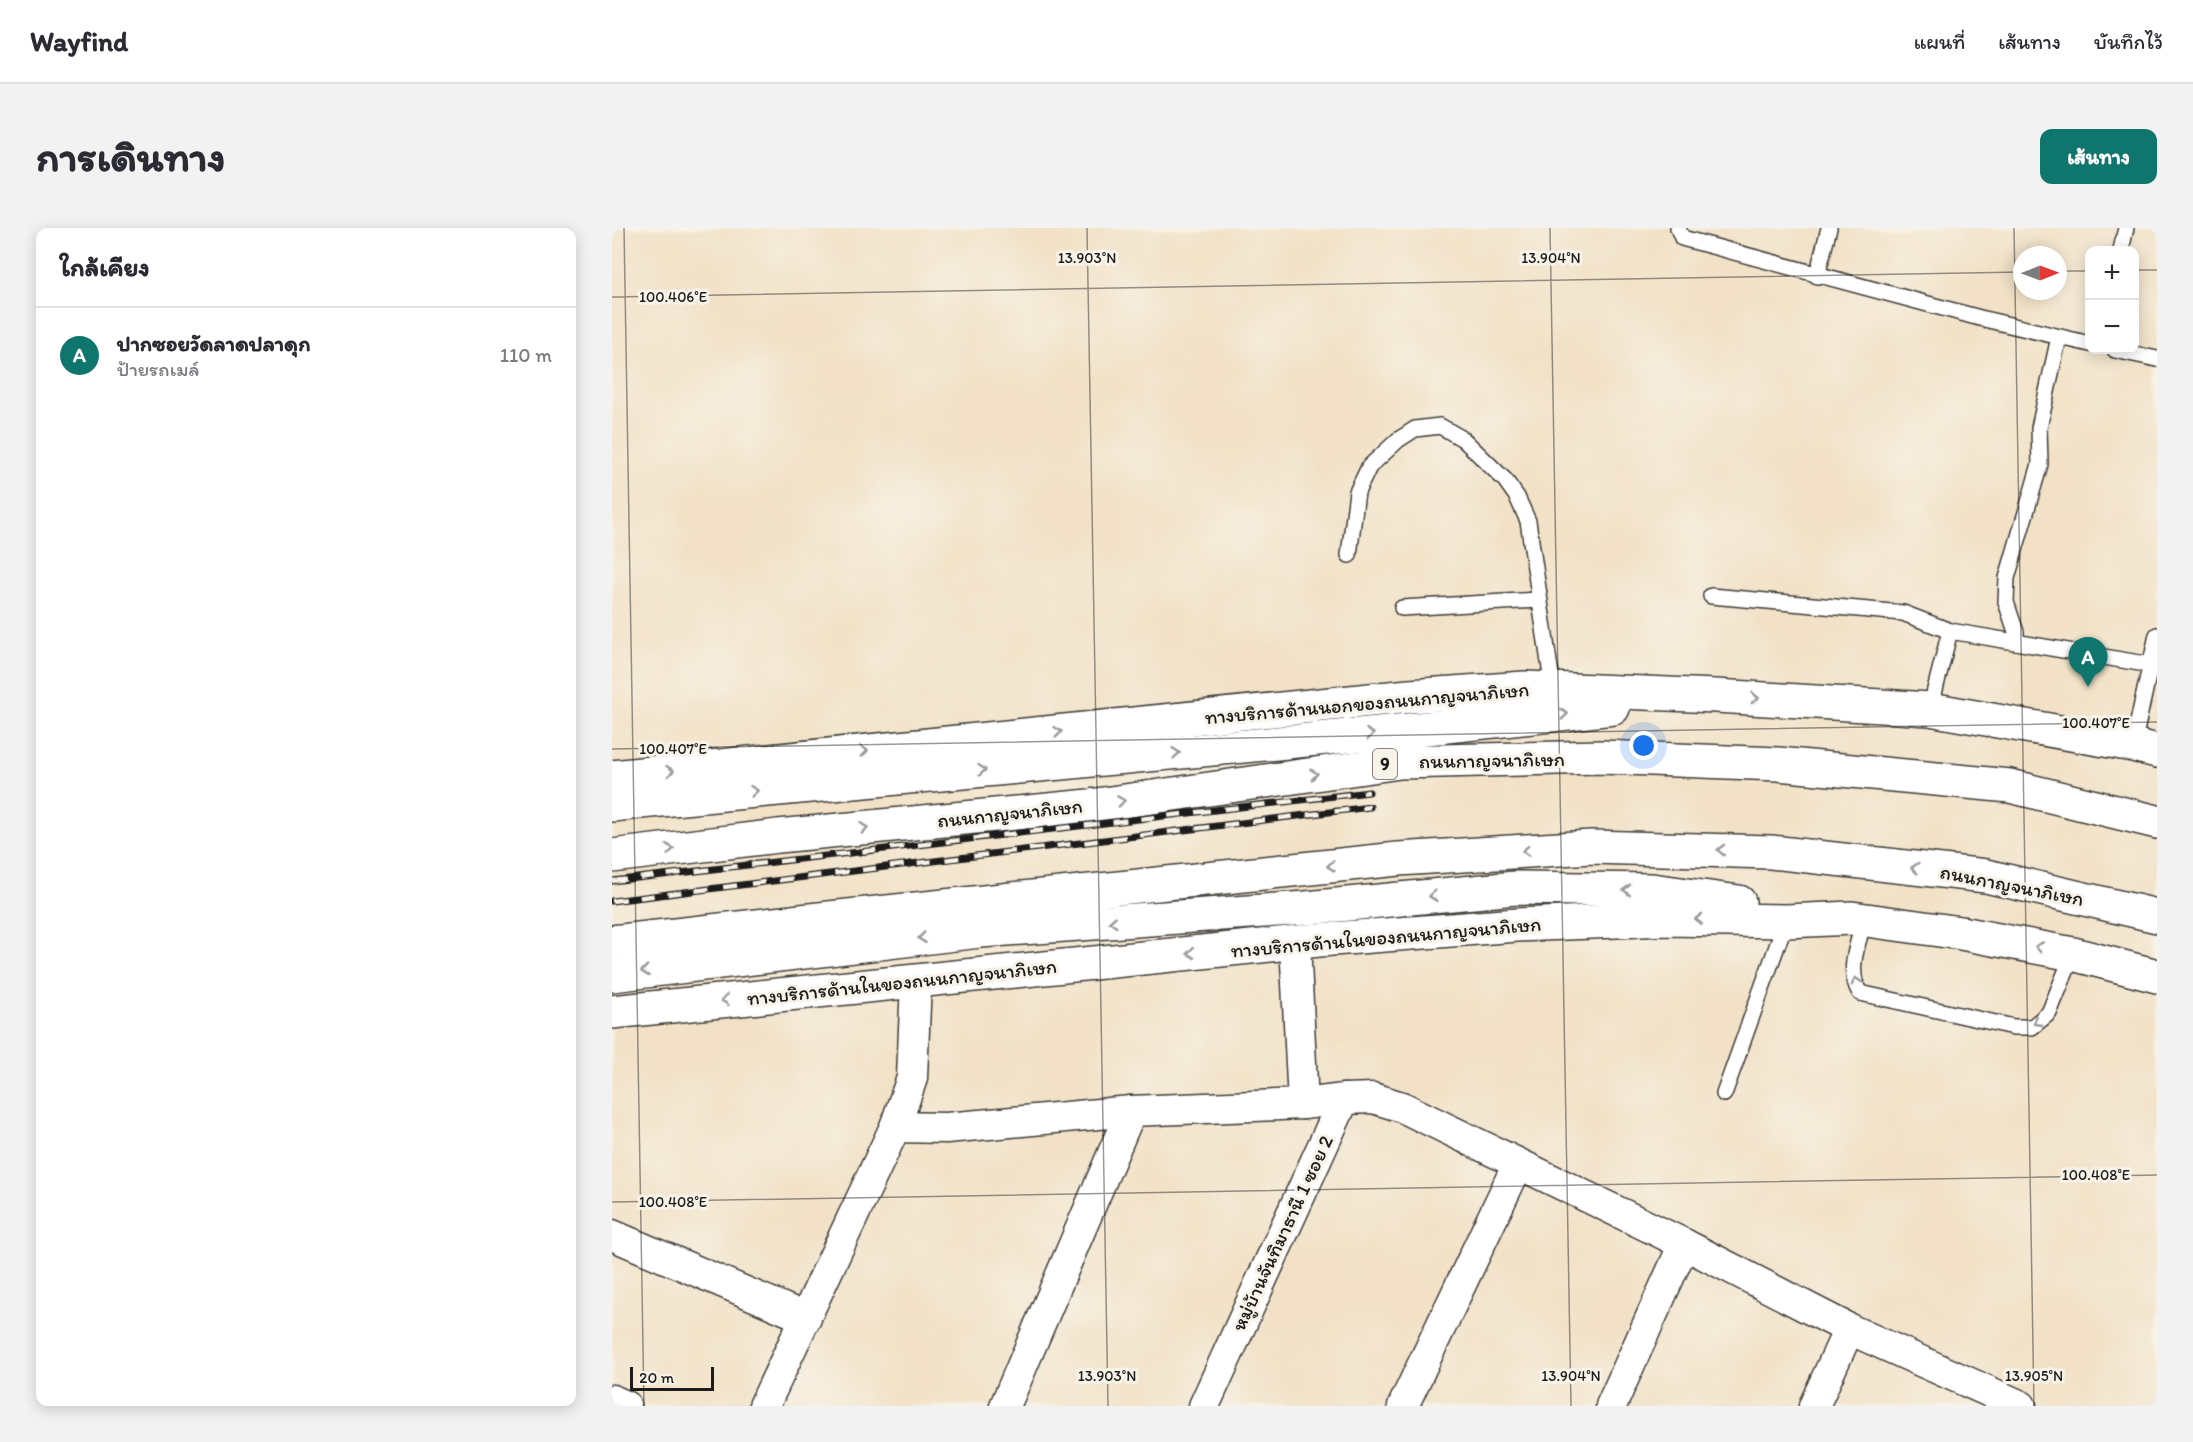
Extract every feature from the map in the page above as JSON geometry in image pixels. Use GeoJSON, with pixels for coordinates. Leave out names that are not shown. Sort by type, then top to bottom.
{"type":"FeatureCollection","features":[{"type":"Feature","properties":{"kind":"main road","name":"ทางบริการด้านนอกของถนนกาญจนาภิเษก"},"geometry":{"type":"LineString","coordinates":[[612,777],[1409,696],[1525,688],[1716,696],[1930,710],[2145,748]]}},
{"type":"Feature","properties":{"kind":"main road"},"geometry":{"type":"LineString","coordinates":[[612,805],[1286,743],[1716,696]]}},
{"type":"Feature","properties":{"kind":"main road","name":"ถนนกาญจนาภิเษก"},"geometry":{"type":"LineString","coordinates":[[612,856],[789,835],[1089,806],[1400,762],[1601,757],[1778,764],[2010,786],[2157,822]]}},
{"type":"Feature","properties":{"kind":"main road","name":"ถนนกาญจนาภิเษก"},"geometry":{"type":"LineString","coordinates":[[612,942],[1398,859],[1591,847],[1771,852],[1986,876],[2157,916]]}},
{"type":"Feature","properties":{"kind":"main road"},"geometry":{"type":"LineString","coordinates":[[612,975],[980,932],[1305,908],[1515,888],[1652,890],[1858,919]]}},
{"type":"Feature","properties":{"kind":"main road","name":"ทางบริการด้านในของถนนกาญจนาภิเษก"},"geometry":{"type":"LineString","coordinates":[[612,1012],[1295,943],[1528,924],[1666,919],[1786,921],[1858,919],[1961,933],[2073,954],[2157,976]]}},
{"type":"Feature","properties":{"kind":"street"},"geometry":{"type":"LineString","coordinates":[[1295,943],[1303,1104]]}},
{"type":"Feature","properties":{"kind":"street"},"geometry":{"type":"LineString","coordinates":[[764,1406],[895,1127],[912,1078],[916,981]]}},
{"type":"Feature","properties":{"kind":"street"},"geometry":{"type":"LineString","coordinates":[[895,1127],[946,1128],[1131,1111],[1303,1104],[1373,1098],[1402,1107],[1684,1244],[1849,1329],[2016,1405]]}},
{"type":"Feature","properties":{"kind":"street","name":"หมู่บ้านจันทิมาธานี 1 ซอย 2"},"geometry":{"type":"LineString","coordinates":[[1204,1406],[1344,1099]]}},
{"type":"Feature","properties":{"kind":"street"},"geometry":{"type":"LineString","coordinates":[[1005,1406],[1131,1111]]}},
{"type":"Feature","properties":{"kind":"street"},"geometry":{"type":"LineString","coordinates":[[1403,1406],[1518,1164]]}},
{"type":"Feature","properties":{"kind":"street"},"geometry":{"type":"LineString","coordinates":[[612,1236],[806,1318]]}},
{"type":"Feature","properties":{"kind":"street"},"geometry":{"type":"LineString","coordinates":[[1611,1406],[1684,1244]]}},
{"type":"Feature","properties":{"kind":"street"},"geometry":{"type":"LineString","coordinates":[[1814,1406],[1849,1329]]}},
{"type":"Feature","properties":{"kind":"street"},"geometry":{"type":"LineString","coordinates":[[612,1400],[626,1406]]}},
{"type":"Feature","properties":{"kind":"lane"},"geometry":{"type":"LineString","coordinates":[[1678,228],[1682,238],[1816,276],[2085,343]]}},
{"type":"Feature","properties":{"kind":"lane"},"geometry":{"type":"LineString","coordinates":[[1816,276],[1829,228]]}},
{"type":"Feature","properties":{"kind":"lane"},"geometry":{"type":"LineString","coordinates":[[2122,246],[2126,228]]}},
{"type":"Feature","properties":{"kind":"lane"},"geometry":{"type":"LineString","coordinates":[[2016,642],[2016,632],[2006,602],[2007,578],[2040,464],[2039,428],[2059,337]]}},
{"type":"Feature","properties":{"kind":"lane"},"geometry":{"type":"LineString","coordinates":[[2134,354],[2157,359]]}},
{"type":"Feature","properties":{"kind":"lane"},"geometry":{"type":"LineString","coordinates":[[1349,555],[1357,492],[1369,467],[1398,440],[1415,429],[1440,426],[1463,439],[1505,480],[1517,497],[1528,521],[1553,689]]}},
{"type":"Feature","properties":{"kind":"lane"},"geometry":{"type":"LineString","coordinates":[[1711,596],[1903,613],[1950,631],[2154,665]]}},
{"type":"Feature","properties":{"kind":"lane"},"geometry":{"type":"LineString","coordinates":[[1402,608],[1539,600]]}},
{"type":"Feature","properties":{"kind":"lane"},"geometry":{"type":"LineString","coordinates":[[1930,710],[1950,631]]}},
{"type":"Feature","properties":{"kind":"lane"},"geometry":{"type":"LineString","coordinates":[[2145,748],[2157,635]]}},
{"type":"Feature","properties":{"kind":"lane"},"geometry":{"type":"LineString","coordinates":[[1858,919],[1853,981],[1860,993],[2014,1027],[2032,1027],[2049,1013],[2073,954]]}},
{"type":"Feature","properties":{"kind":"lane"},"geometry":{"type":"LineString","coordinates":[[1724,1094],[1786,921]]}},
{"type":"Feature","properties":{"kind":"railway"},"geometry":{"type":"LineString","coordinates":[[612,881],[1369,792]]}},
{"type":"Feature","properties":{"kind":"railway"},"geometry":{"type":"LineString","coordinates":[[612,901],[1370,807]]}},
{"type":"Feature","properties":{"kind":"place","name":"ปากซอยวัดลาดปลาดุก"},"geometry":{"type":"Point","coordinates":[2088,687]}}]}
